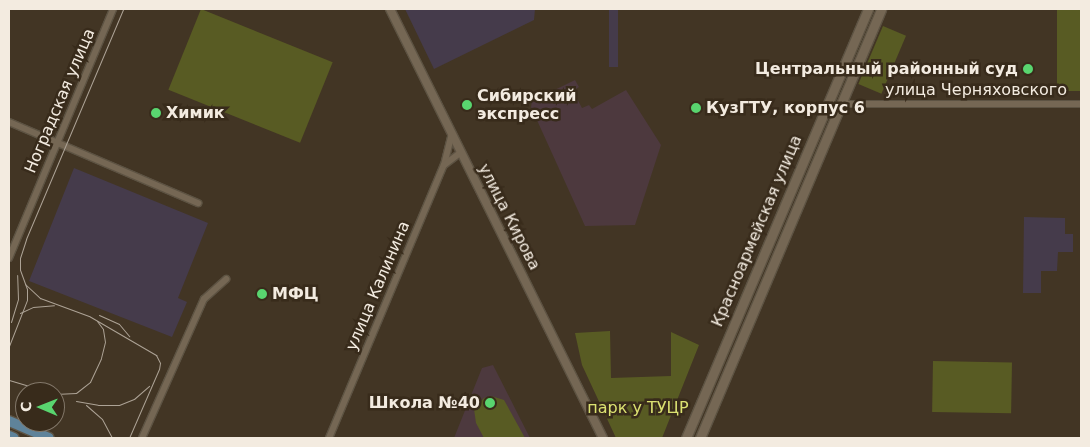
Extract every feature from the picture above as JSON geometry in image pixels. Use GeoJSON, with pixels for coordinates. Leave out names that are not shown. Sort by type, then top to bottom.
{"type":"FeatureCollection","features":[{"type":"Feature","properties":{"kind":"main road","name":"Красноармейская улица"},"geometry":{"type":"LineString","coordinates":[[686,438],[868,9]]}},
{"type":"Feature","properties":{"kind":"main road","name":"Красноармейская улица"},"geometry":{"type":"LineString","coordinates":[[700,438],[881,9]]}},
{"type":"Feature","properties":{"kind":"main road"},"geometry":{"type":"LineString","coordinates":[[9,422],[49,438]]}},
{"type":"Feature","properties":{"kind":"main road"},"geometry":{"type":"LineString","coordinates":[[9,436],[14,438]]}},
{"type":"Feature","properties":{"kind":"street","name":"Ноградская улица"},"geometry":{"type":"LineString","coordinates":[[9,258],[113,9]]}},
{"type":"Feature","properties":{"kind":"street","name":"улица Кирова"},"geometry":{"type":"LineString","coordinates":[[390,9],[603,438]]}},
{"type":"Feature","properties":{"kind":"street","name":"улица Черняховского"},"geometry":{"type":"LineString","coordinates":[[840,104],[1081,104]]}},
{"type":"Feature","properties":{"kind":"street"},"geometry":{"type":"LineString","coordinates":[[9,122],[198,203]]}},
{"type":"Feature","properties":{"kind":"street"},"geometry":{"type":"LineString","coordinates":[[444,165],[452,133]]}},
{"type":"Feature","properties":{"kind":"street","name":"улица Калинина"},"geometry":{"type":"LineString","coordinates":[[329,438],[444,165],[461,152]]}},
{"type":"Feature","properties":{"kind":"street"},"geometry":{"type":"LineString","coordinates":[[142,438],[204,299],[226,279]]}},
{"type":"Feature","properties":{"kind":"shaded area"},"geometry":{"type":"Polygon","coordinates":[[[405,9],[535,9],[534,20],[434,69],[405,9]]]}},
{"type":"Feature","properties":{"kind":"shaded area"},"geometry":{"type":"Polygon","coordinates":[[[609,9],[618,9],[618,67],[609,67],[609,9]]]}},
{"type":"Feature","properties":{"kind":"shaded area"},"geometry":{"type":"Polygon","coordinates":[[[575,80],[579,87],[573,91],[582,108],[589,105],[592,109],[626,90],[661,145],[635,225],[585,226],[531,107],[532,101],[575,80]]]}},
{"type":"Feature","properties":{"kind":"shaded area"},"geometry":{"type":"Polygon","coordinates":[[[74,168],[208,223],[178,298],[187,302],[172,337],[29,281],[74,168]]]}},
{"type":"Feature","properties":{"kind":"shaded area"},"geometry":{"type":"Polygon","coordinates":[[[1024,217],[1065,218],[1065,234],[1073,234],[1073,252],[1058,252],[1057,271],[1041,271],[1041,293],[1023,293],[1024,217]]]}},
{"type":"Feature","properties":{"kind":"shaded area","name":"Школа №40"},"geometry":{"type":"Polygon","coordinates":[[[493,365],[530,438],[454,438],[482,368],[493,365]]]}},
{"type":"Feature","properties":{"kind":"green space"},"geometry":{"type":"Polygon","coordinates":[[[201,9],[333,62],[300,143],[168,90],[201,9]]]}},
{"type":"Feature","properties":{"kind":"green space"},"geometry":{"type":"Polygon","coordinates":[[[1057,9],[1081,9],[1081,91],[1057,91],[1057,9]]]}},
{"type":"Feature","properties":{"kind":"green space"},"geometry":{"type":"Polygon","coordinates":[[[883,26],[906,36],[881,94],[858,84],[883,26]]]}},
{"type":"Feature","properties":{"kind":"green space","name":"парк у ТУЦР"},"geometry":{"type":"Polygon","coordinates":[[[610,331],[611,378],[671,376],[671,332],[699,345],[662,438],[616,438],[582,365],[575,333],[610,331]]]}},
{"type":"Feature","properties":{"kind":"green space"},"geometry":{"type":"Polygon","coordinates":[[[933,361],[1012,362],[1011,413],[932,412],[933,361]]]}},
{"type":"Feature","properties":{"kind":"green space"},"geometry":{"type":"Polygon","coordinates":[[[491,396],[504,400],[525,438],[484,438],[476,423],[474,409],[484,398],[491,396]]]}},
{"type":"Feature","properties":{"kind":"tram line"},"geometry":{"type":"LineString","coordinates":[[9,346],[27,300],[27,289],[20,270],[20,258],[26,239],[123,9]]}},
{"type":"Feature","properties":{"kind":"tram line"},"geometry":{"type":"LineString","coordinates":[[11,322],[18,299],[17,275]]}},
{"type":"Feature","properties":{"kind":"tram line"},"geometry":{"type":"LineString","coordinates":[[25,284],[40,298],[89,316],[156,355],[160,363],[159,369],[129,438]]}},
{"type":"Feature","properties":{"kind":"tram line"},"geometry":{"type":"LineString","coordinates":[[20,313],[33,307],[54,305]]}},
{"type":"Feature","properties":{"kind":"tram line"},"geometry":{"type":"LineString","coordinates":[[99,315],[119,324],[129,336]]}},
{"type":"Feature","properties":{"kind":"tram line"},"geometry":{"type":"LineString","coordinates":[[65,394],[76,393],[90,382],[101,358],[105,342],[103,329],[97,321]]}},
{"type":"Feature","properties":{"kind":"tram line"},"geometry":{"type":"LineString","coordinates":[[9,380],[16,382]]}},
{"type":"Feature","properties":{"kind":"tram line"},"geometry":{"type":"LineString","coordinates":[[76,401],[98,405],[119,405],[134,399],[149,386]]}},
{"type":"Feature","properties":{"kind":"tram line"},"geometry":{"type":"LineString","coordinates":[[86,405],[102,419],[112,438]]}},
{"type":"Feature","properties":{"kind":"place","name":"Центральный районный суд"},"geometry":{"type":"Point","coordinates":[1028,69]}},
{"type":"Feature","properties":{"kind":"place","name":"Сибирский экспресс"},"geometry":{"type":"Point","coordinates":[467,105]}},
{"type":"Feature","properties":{"kind":"place","name":"КузГТУ, корпус 6"},"geometry":{"type":"Point","coordinates":[696,108]}},
{"type":"Feature","properties":{"kind":"place","name":"Химик"},"geometry":{"type":"Point","coordinates":[156,113]}},
{"type":"Feature","properties":{"kind":"place","name":"МФЦ"},"geometry":{"type":"Point","coordinates":[262,294]}},
{"type":"Feature","properties":{"kind":"place","name":"Школа №40"},"geometry":{"type":"Point","coordinates":[490,403]}}]}
